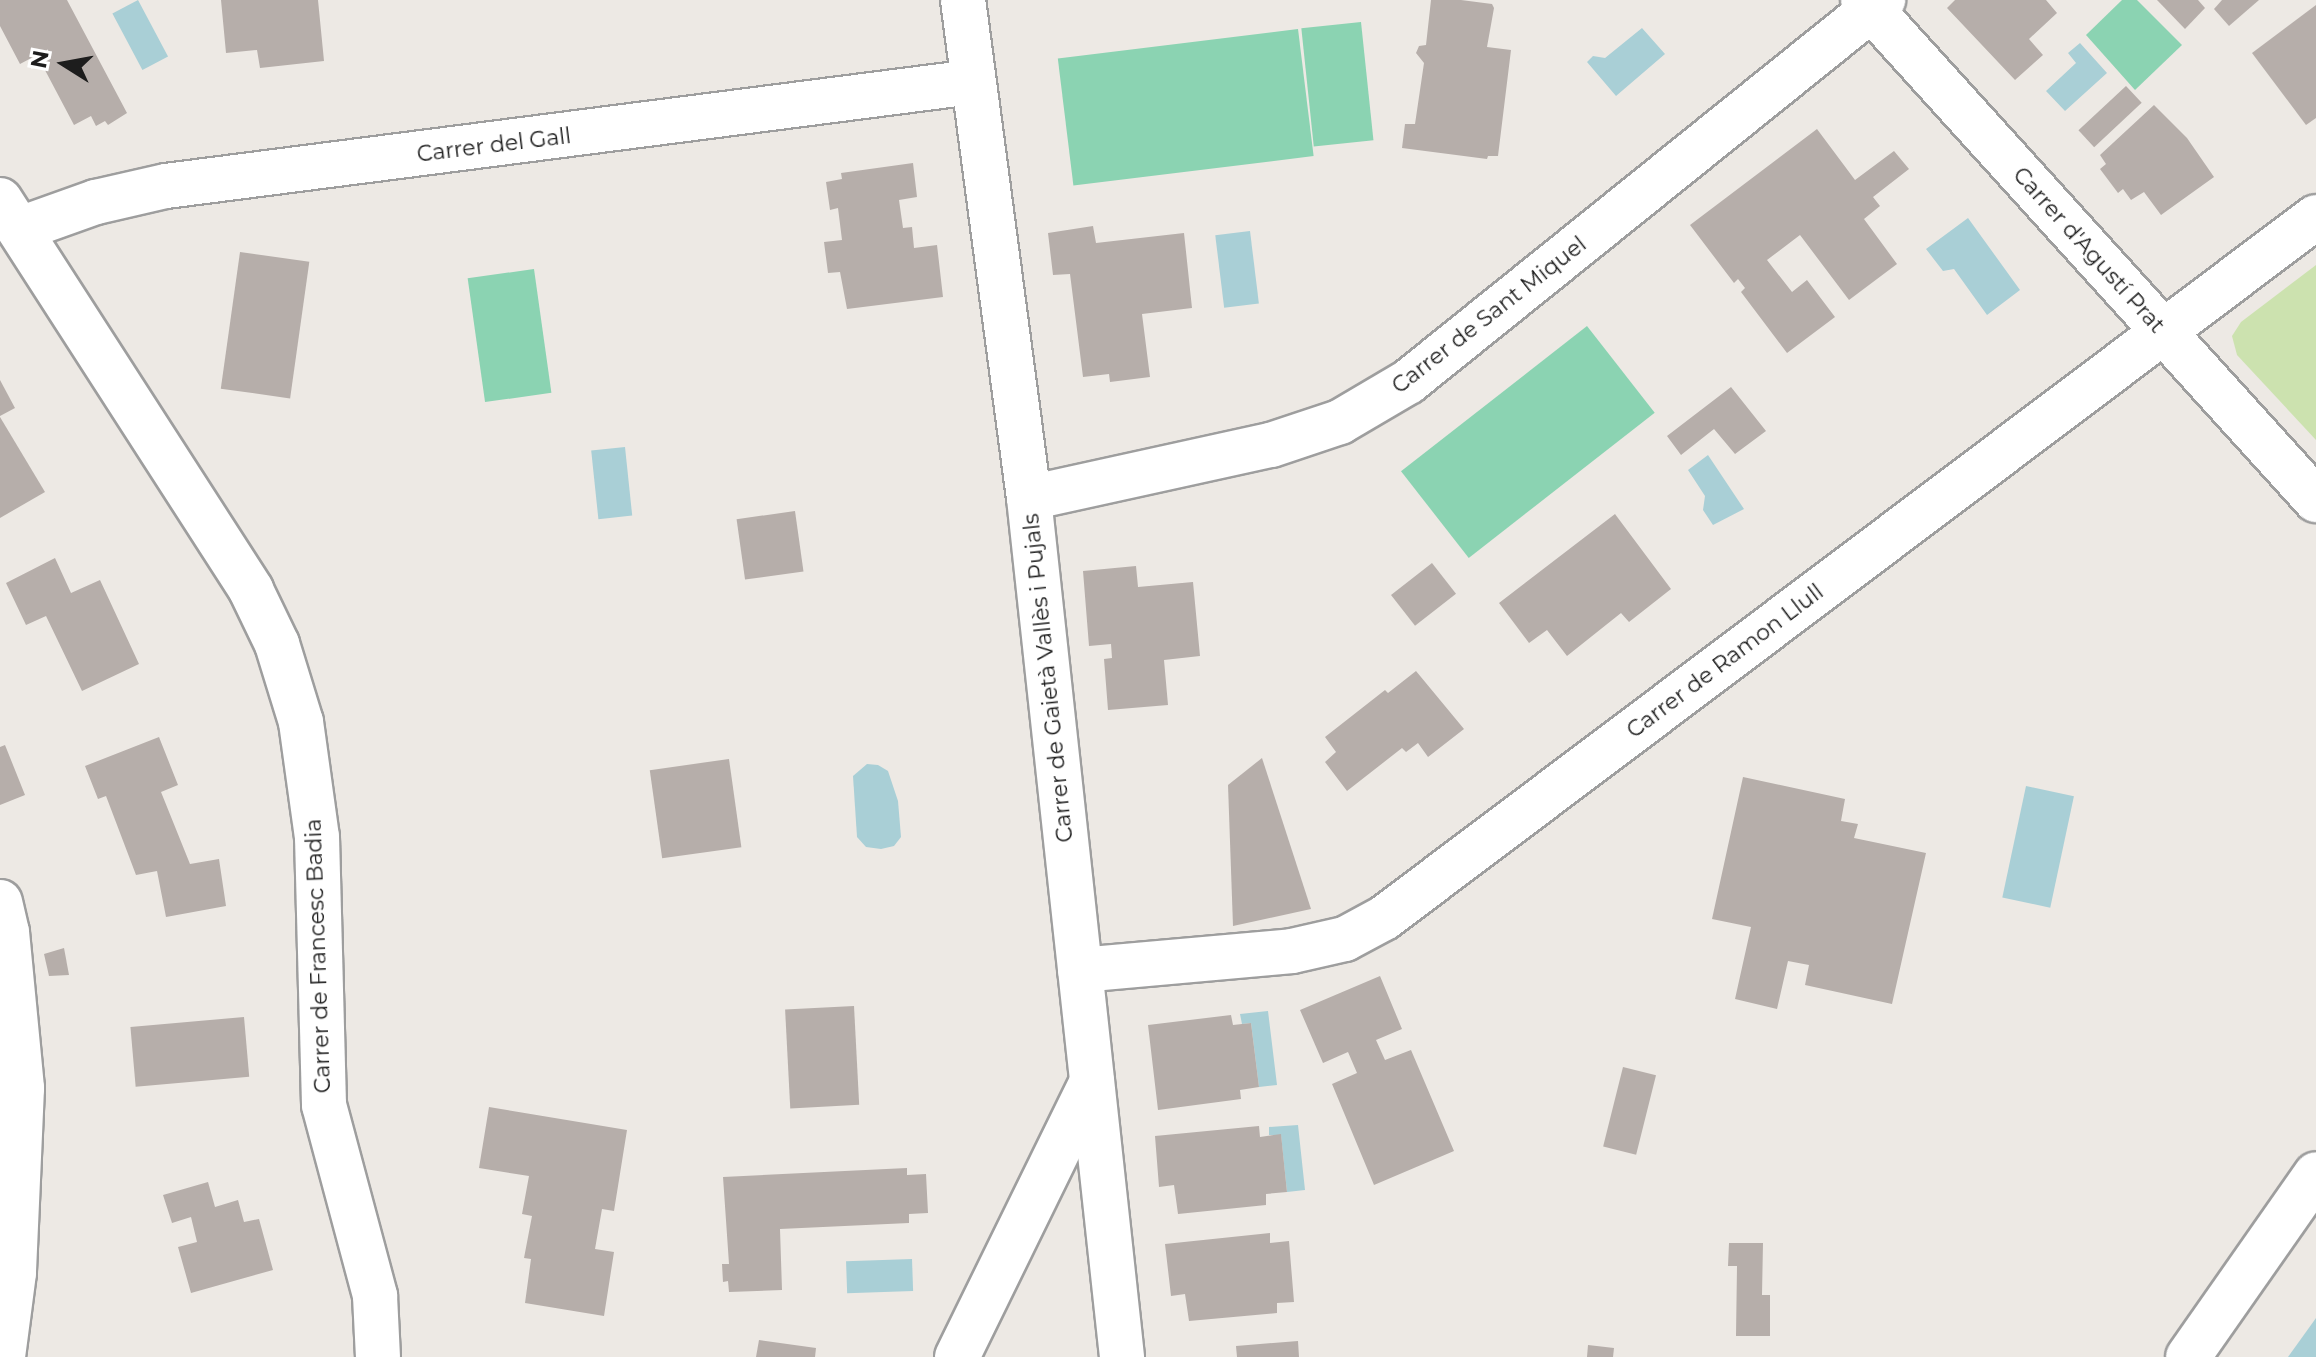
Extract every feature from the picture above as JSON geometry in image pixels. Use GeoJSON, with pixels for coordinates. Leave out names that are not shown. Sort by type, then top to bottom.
{"type":"FeatureCollection","features":[{"type":"Feature","properties":{"kind":"street","name":"Carrer de Gaietà Vallès i Pujals"},"geometry":{"type":"LineString","coordinates":[[963,0],[1029,498],[1122,1357]]}},
{"type":"Feature","properties":{"kind":"street","name":"Carrer d'Agustí Prat"},"geometry":{"type":"LineString","coordinates":[[1873,3],[2162,332],[2316,500]]}},
{"type":"Feature","properties":{"kind":"street","name":"Carrer de Sant Miquel"},"geometry":{"type":"LineString","coordinates":[[1029,498],[1271,445],[1340,422],[1408,382],[1873,3]]}},
{"type":"Feature","properties":{"kind":"street","name":"Carrer del Gall"},"geometry":{"type":"LineString","coordinates":[[10,214],[96,202],[166,186],[972,82]]}},
{"type":"Feature","properties":{"kind":"street","name":"Carrer de Francesc Badia"},"geometry":{"type":"LineString","coordinates":[[10,214],[251,590],[277,644],[301,722],[317,837],[324,1105],[375,1296],[378,1357]]}},
{"type":"Feature","properties":{"kind":"street","name":"Carrer de Ramon Llull"},"geometry":{"type":"LineString","coordinates":[[1080,970],[1292,951],[1345,939],[1384,918],[2316,217]]}},
{"type":"Feature","properties":{"kind":"street"},"geometry":{"type":"LineString","coordinates":[[0,902],[7,932],[22,1088],[15,1259],[3,1357]]}},
{"type":"Feature","properties":{"kind":"street"},"geometry":{"type":"LineString","coordinates":[[957,1357],[1092,1081]]}},
{"type":"Feature","properties":{"kind":"street"},"geometry":{"type":"LineString","coordinates":[[2188,1357],[2316,1174]]}},
{"type":"Feature","properties":{"kind":"green space"},"geometry":{"type":"Polygon","coordinates":[[[2122,0],[2137,0],[2182,45],[2135,90],[2086,35],[2122,0]]]}},
{"type":"Feature","properties":{"kind":"green space"},"geometry":{"type":"Polygon","coordinates":[[[1361,22],[1373,140],[1314,147],[1301,28],[1361,22]]]}},
{"type":"Feature","properties":{"kind":"green space"},"geometry":{"type":"Polygon","coordinates":[[[1298,29],[1314,156],[1073,186],[1058,58],[1298,29]]]}},
{"type":"Feature","properties":{"kind":"green space"},"geometry":{"type":"Polygon","coordinates":[[[2316,265],[2316,440],[2237,355],[2232,336],[2241,322],[2316,265]]]}},
{"type":"Feature","properties":{"kind":"green space"},"geometry":{"type":"Polygon","coordinates":[[[534,269],[551,393],[485,402],[468,278],[534,269]]]}},
{"type":"Feature","properties":{"kind":"green space"},"geometry":{"type":"Polygon","coordinates":[[[1587,326],[1655,413],[1469,558],[1401,471],[1587,326]]]}},
{"type":"Feature","properties":{"kind":"water"},"geometry":{"type":"Polygon","coordinates":[[[138,0],[168,57],[142,70],[112,14],[138,0]]]}},
{"type":"Feature","properties":{"kind":"water"},"geometry":{"type":"Polygon","coordinates":[[[1642,28],[1665,54],[1616,96],[1587,62],[1593,56],[1605,58],[1642,28]]]}},
{"type":"Feature","properties":{"kind":"water"},"geometry":{"type":"Polygon","coordinates":[[[2080,43],[2107,73],[2065,111],[2046,91],[2076,63],[2068,53],[2080,43]]]}},
{"type":"Feature","properties":{"kind":"water"},"geometry":{"type":"Polygon","coordinates":[[[1968,218],[2020,290],[1987,315],[1954,269],[1943,271],[1926,249],[1968,218]]]}},
{"type":"Feature","properties":{"kind":"water"},"geometry":{"type":"Polygon","coordinates":[[[1250,231],[1259,303],[1224,308],[1215,235],[1250,231]]]}},
{"type":"Feature","properties":{"kind":"water"},"geometry":{"type":"Polygon","coordinates":[[[625,447],[632,516],[598,519],[591,451],[625,447]]]}},
{"type":"Feature","properties":{"kind":"water"},"geometry":{"type":"Polygon","coordinates":[[[1708,455],[1744,509],[1713,525],[1703,510],[1705,496],[1688,470],[1708,455]]]}},
{"type":"Feature","properties":{"kind":"water"},"geometry":{"type":"Polygon","coordinates":[[[867,764],[878,765],[888,771],[898,801],[901,837],[894,846],[881,849],[866,847],[857,837],[853,776],[867,764]]]}},
{"type":"Feature","properties":{"kind":"water"},"geometry":{"type":"Polygon","coordinates":[[[2026,786],[2074,796],[2050,908],[2002,898],[2026,786]]]}},
{"type":"Feature","properties":{"kind":"water"},"geometry":{"type":"Polygon","coordinates":[[[1268,1011],[1277,1085],[1259,1087],[1251,1023],[1242,1024],[1240,1014],[1268,1011]]]}},
{"type":"Feature","properties":{"kind":"water"},"geometry":{"type":"Polygon","coordinates":[[[1298,1125],[1305,1190],[1287,1192],[1281,1135],[1269,1135],[1269,1127],[1298,1125]]]}},
{"type":"Feature","properties":{"kind":"water"},"geometry":{"type":"Polygon","coordinates":[[[912,1259],[913,1291],[847,1293],[846,1261],[912,1259]]]}},
{"type":"Feature","properties":{"kind":"water"},"geometry":{"type":"Polygon","coordinates":[[[2316,1318],[2316,1357],[2288,1357],[2316,1318]]]}},
{"type":"Feature","properties":{"kind":"building"},"geometry":{"type":"Polygon","coordinates":[[[0,0],[67,0],[127,113],[108,125],[105,121],[96,126],[91,116],[74,125],[37,55],[20,64],[0,26],[0,0]]]}},
{"type":"Feature","properties":{"kind":"building"},"geometry":{"type":"Polygon","coordinates":[[[221,0],[318,0],[324,61],[260,68],[257,50],[226,53],[221,0]]]}},
{"type":"Feature","properties":{"kind":"building"},"geometry":{"type":"Polygon","coordinates":[[[1431,0],[1461,0],[1492,4],[1494,8],[1487,47],[1511,50],[1498,156],[1488,156],[1487,159],[1402,148],[1405,124],[1415,124],[1424,63],[1416,53],[1419,46],[1426,45],[1431,0]]]}},
{"type":"Feature","properties":{"kind":"building"},"geometry":{"type":"Polygon","coordinates":[[[1955,0],[2046,0],[2057,13],[2029,39],[2043,55],[2015,80],[1947,8],[1955,0]]]}},
{"type":"Feature","properties":{"kind":"building"},"geometry":{"type":"Polygon","coordinates":[[[2157,0],[2198,0],[2205,8],[2185,29],[2157,0]]]}},
{"type":"Feature","properties":{"kind":"building"},"geometry":{"type":"Polygon","coordinates":[[[2222,0],[2259,0],[2229,26],[2214,9],[2222,0]]]}},
{"type":"Feature","properties":{"kind":"building"},"geometry":{"type":"Polygon","coordinates":[[[2316,5],[2316,118],[2306,125],[2252,53],[2316,5]]]}},
{"type":"Feature","properties":{"kind":"building"},"geometry":{"type":"Polygon","coordinates":[[[2126,86],[2142,103],[2094,147],[2078,130],[2126,86]]]}},
{"type":"Feature","properties":{"kind":"building"},"geometry":{"type":"Polygon","coordinates":[[[2154,105],[2187,138],[2214,177],[2161,215],[2144,192],[2131,200],[2123,189],[2118,193],[2100,169],[2106,164],[2100,155],[2154,105]]]}},
{"type":"Feature","properties":{"kind":"building"},"geometry":{"type":"Polygon","coordinates":[[[1817,129],[1855,180],[1894,151],[1909,169],[1873,197],[1880,206],[1864,219],[1897,264],[1849,300],[1800,235],[1767,260],[1792,292],[1807,280],[1835,317],[1787,353],[1741,292],[1745,288],[1738,279],[1734,283],[1690,225],[1817,129]]]}},
{"type":"Feature","properties":{"kind":"building"},"geometry":{"type":"Polygon","coordinates":[[[913,163],[917,197],[899,200],[903,228],[912,227],[914,248],[937,245],[943,297],[847,309],[840,272],[828,273],[824,242],[842,240],[838,208],[830,210],[826,182],[842,179],[841,173],[913,163]]]}},
{"type":"Feature","properties":{"kind":"building"},"geometry":{"type":"Polygon","coordinates":[[[1093,226],[1096,243],[1184,233],[1192,308],[1142,314],[1150,377],[1110,382],[1109,374],[1083,377],[1070,274],[1053,275],[1048,233],[1093,226]]]}},
{"type":"Feature","properties":{"kind":"building"},"geometry":{"type":"Polygon","coordinates":[[[240,252],[309,262],[290,398],[221,389],[240,252]]]}},
{"type":"Feature","properties":{"kind":"building"},"geometry":{"type":"Polygon","coordinates":[[[0,380],[15,408],[0,416],[0,380]]]}},
{"type":"Feature","properties":{"kind":"building"},"geometry":{"type":"Polygon","coordinates":[[[1731,387],[1766,431],[1735,454],[1714,429],[1681,455],[1667,436],[1731,387]]]}},
{"type":"Feature","properties":{"kind":"building"},"geometry":{"type":"Polygon","coordinates":[[[0,417],[45,492],[0,518],[0,417]]]}},
{"type":"Feature","properties":{"kind":"building"},"geometry":{"type":"Polygon","coordinates":[[[795,511],[803,571],[745,580],[737,519],[795,511]]]}},
{"type":"Feature","properties":{"kind":"building"},"geometry":{"type":"Polygon","coordinates":[[[1615,514],[1671,589],[1629,622],[1621,613],[1567,656],[1547,630],[1529,643],[1499,603],[1615,514]]]}},
{"type":"Feature","properties":{"kind":"building"},"geometry":{"type":"Polygon","coordinates":[[[55,558],[71,593],[100,580],[139,664],[82,691],[46,616],[26,625],[6,583],[55,558]]]}},
{"type":"Feature","properties":{"kind":"building"},"geometry":{"type":"Polygon","coordinates":[[[1432,563],[1456,594],[1415,626],[1391,595],[1432,563]]]}},
{"type":"Feature","properties":{"kind":"building"},"geometry":{"type":"Polygon","coordinates":[[[1136,566],[1138,587],[1193,582],[1200,656],[1164,660],[1168,705],[1108,710],[1104,659],[1112,658],[1111,644],[1089,646],[1083,571],[1136,566]]]}},
{"type":"Feature","properties":{"kind":"building"},"geometry":{"type":"Polygon","coordinates":[[[1416,671],[1464,729],[1428,757],[1418,743],[1406,752],[1402,748],[1347,791],[1325,762],[1336,752],[1325,737],[1385,690],[1388,693],[1416,671]]]}},
{"type":"Feature","properties":{"kind":"building"},"geometry":{"type":"Polygon","coordinates":[[[159,737],[178,785],[161,792],[190,864],[219,859],[226,906],[166,917],[157,871],[136,875],[106,796],[98,799],[85,766],[159,737]]]}},
{"type":"Feature","properties":{"kind":"building"},"geometry":{"type":"Polygon","coordinates":[[[5,745],[25,795],[0,805],[0,747],[5,745]]]}},
{"type":"Feature","properties":{"kind":"building"},"geometry":{"type":"Polygon","coordinates":[[[1262,758],[1311,909],[1233,926],[1228,785],[1262,758]]]}},
{"type":"Feature","properties":{"kind":"building"},"geometry":{"type":"Polygon","coordinates":[[[729,759],[741,847],[662,858],[650,770],[729,759]]]}},
{"type":"Feature","properties":{"kind":"building"},"geometry":{"type":"Polygon","coordinates":[[[1743,777],[1845,799],[1841,821],[1858,824],[1854,838],[1926,853],[1892,1004],[1805,985],[1809,965],[1788,961],[1777,1009],[1735,999],[1751,927],[1712,919],[1743,777]]]}},
{"type":"Feature","properties":{"kind":"building"},"geometry":{"type":"Polygon","coordinates":[[[64,948],[69,975],[49,976],[44,954],[64,948]]]}},
{"type":"Feature","properties":{"kind":"building"},"geometry":{"type":"Polygon","coordinates":[[[1380,976],[1402,1029],[1376,1040],[1385,1060],[1411,1050],[1454,1151],[1374,1185],[1332,1084],[1357,1073],[1348,1052],[1323,1063],[1300,1010],[1380,976]]]}},
{"type":"Feature","properties":{"kind":"building"},"geometry":{"type":"Polygon","coordinates":[[[854,1006],[859,1105],[790,1108],[785,1010],[854,1006]]]}},
{"type":"Feature","properties":{"kind":"building"},"geometry":{"type":"Polygon","coordinates":[[[1231,1015],[1233,1025],[1251,1023],[1259,1087],[1240,1090],[1241,1099],[1158,1110],[1148,1025],[1231,1015]]]}},
{"type":"Feature","properties":{"kind":"building"},"geometry":{"type":"Polygon","coordinates":[[[244,1017],[249,1077],[136,1087],[130,1027],[244,1017]]]}},
{"type":"Feature","properties":{"kind":"building"},"geometry":{"type":"Polygon","coordinates":[[[1623,1067],[1656,1075],[1636,1155],[1603,1147],[1623,1067]]]}},
{"type":"Feature","properties":{"kind":"building"},"geometry":{"type":"Polygon","coordinates":[[[489,1107],[627,1130],[614,1211],[602,1209],[595,1249],[614,1252],[604,1316],[525,1303],[531,1259],[524,1258],[532,1216],[522,1214],[529,1176],[479,1168],[489,1107]]]}},
{"type":"Feature","properties":{"kind":"building"},"geometry":{"type":"Polygon","coordinates":[[[1259,1126],[1260,1137],[1281,1134],[1287,1192],[1266,1194],[1266,1205],[1178,1214],[1174,1185],[1159,1187],[1155,1136],[1259,1126]]]}},
{"type":"Feature","properties":{"kind":"building"},"geometry":{"type":"Polygon","coordinates":[[[907,1168],[907,1175],[926,1174],[928,1213],[909,1214],[909,1223],[780,1229],[782,1290],[729,1292],[728,1281],[723,1282],[722,1264],[729,1264],[723,1177],[907,1168]]]}},
{"type":"Feature","properties":{"kind":"building"},"geometry":{"type":"Polygon","coordinates":[[[208,1182],[215,1207],[238,1200],[244,1222],[259,1219],[273,1270],[191,1293],[178,1247],[197,1242],[191,1217],[172,1223],[163,1195],[208,1182]]]}},
{"type":"Feature","properties":{"kind":"building"},"geometry":{"type":"Polygon","coordinates":[[[1270,1233],[1270,1243],[1289,1241],[1294,1302],[1277,1303],[1277,1313],[1189,1321],[1185,1294],[1171,1296],[1165,1244],[1270,1233]]]}},
{"type":"Feature","properties":{"kind":"building"},"geometry":{"type":"Polygon","coordinates":[[[1729,1243],[1763,1243],[1762,1295],[1770,1295],[1770,1336],[1736,1336],[1737,1266],[1728,1266],[1729,1243]]]}},
{"type":"Feature","properties":{"kind":"building"},"geometry":{"type":"Polygon","coordinates":[[[759,1340],[816,1348],[815,1357],[756,1357],[759,1340]]]}},
{"type":"Feature","properties":{"kind":"building"},"geometry":{"type":"Polygon","coordinates":[[[1298,1341],[1299,1357],[1237,1357],[1236,1346],[1298,1341]]]}},
{"type":"Feature","properties":{"kind":"building"},"geometry":{"type":"Polygon","coordinates":[[[1588,1345],[1614,1348],[1613,1357],[1587,1357],[1588,1345]]]}}]}
